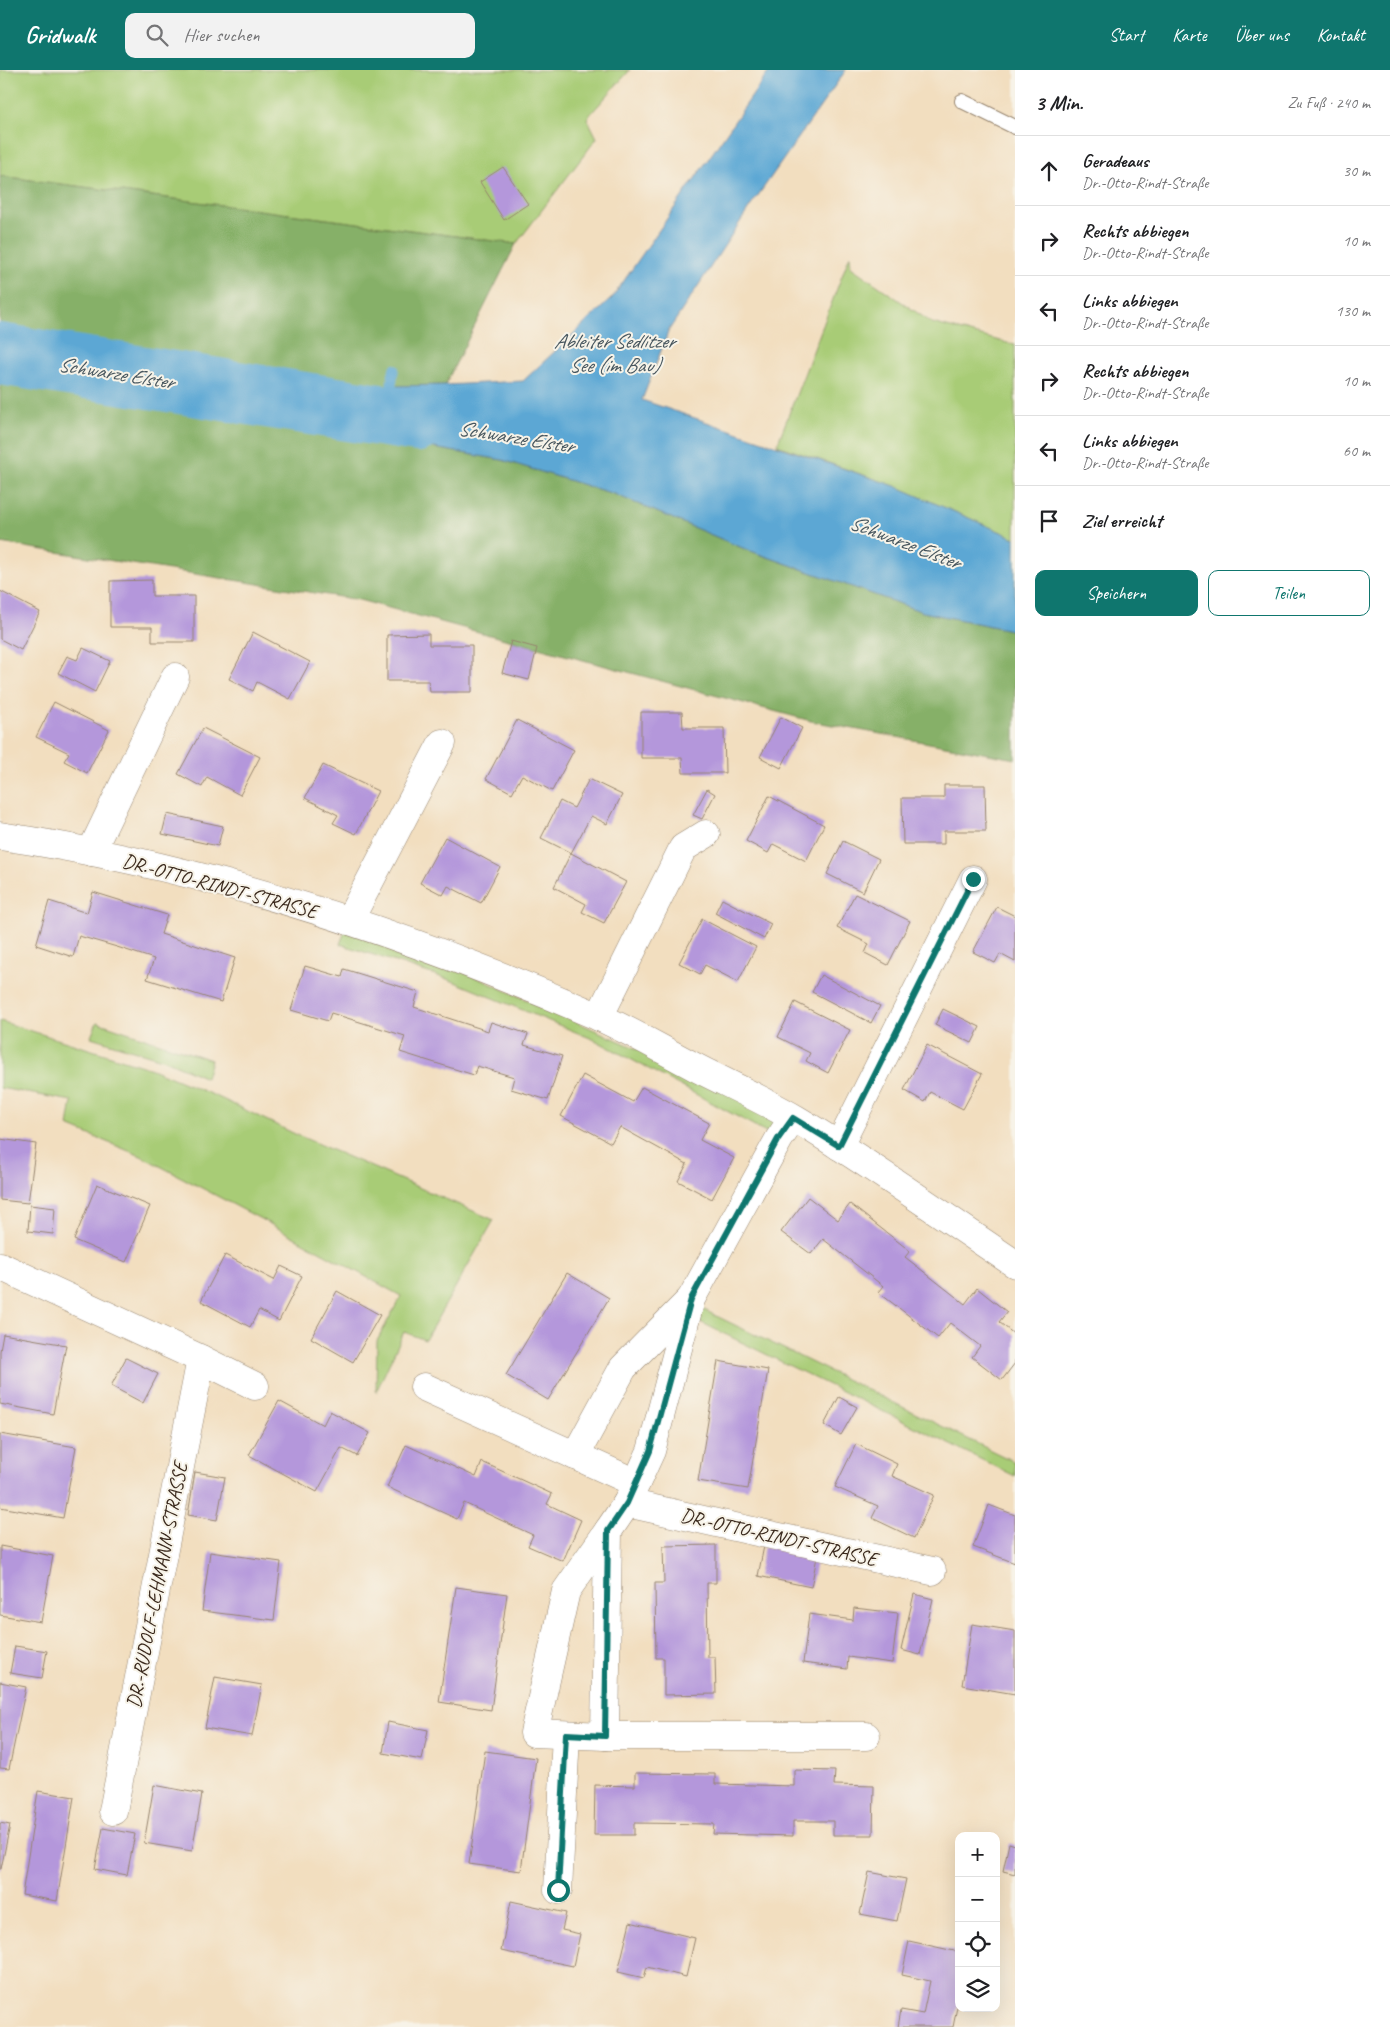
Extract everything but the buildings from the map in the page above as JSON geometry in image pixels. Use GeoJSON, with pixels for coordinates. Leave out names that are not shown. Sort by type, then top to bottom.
{"type":"FeatureCollection","features":[{"type":"Feature","properties":{"kind":"street"},"geometry":{"type":"LineString","coordinates":[[91,852],[174,677]]}},
{"type":"Feature","properties":{"kind":"street"},"geometry":{"type":"LineString","coordinates":[[350,921],[442,743]]}},
{"type":"Feature","properties":{"kind":"street"},"geometry":{"type":"LineString","coordinates":[[599,1017],[683,848],[706,834]]}},
{"type":"Feature","properties":{"kind":"street","name":"DR.-OTTO-RINDT-STRASSE"},"geometry":{"type":"LineString","coordinates":[[0,836],[91,852],[231,885],[350,921],[461,960],[599,1017],[793,1118],[839,1146],[1015,1264]]}},
{"type":"Feature","properties":{"kind":"street"},"geometry":{"type":"LineString","coordinates":[[839,1146],[973,879]]}},
{"type":"Feature","properties":{"kind":"street"},"geometry":{"type":"LineString","coordinates":[[793,1118],[778,1139],[691,1299],[650,1451],[631,1493],[608,1531],[566,1592],[534,1733],[605,1736],[866,1736]]}},
{"type":"Feature","properties":{"kind":"street"},"geometry":{"type":"LineString","coordinates":[[0,1266],[255,1386]]}},
{"type":"Feature","properties":{"kind":"street"},"geometry":{"type":"LineString","coordinates":[[575,1456],[623,1368],[691,1299]]}},
{"type":"Feature","properties":{"kind":"street","name":"DR.-RUDOLF-LEHMANN-STRASSE"},"geometry":{"type":"LineString","coordinates":[[113,1811],[201,1359]]}},
{"type":"Feature","properties":{"kind":"street","name":"DR.-OTTO-RINDT-STRASSE"},"geometry":{"type":"LineString","coordinates":[[424,1387],[575,1456],[631,1493],[932,1571]]}},
{"type":"Feature","properties":{"kind":"street"},"geometry":{"type":"LineString","coordinates":[[605,1736],[608,1531]]}},
{"type":"Feature","properties":{"kind":"street"},"geometry":{"type":"LineString","coordinates":[[558,1890],[566,1734]]}},
{"type":"Feature","properties":{"kind":"lane"},"geometry":{"type":"LineString","coordinates":[[962,101],[1015,127]]}},
{"type":"Feature","properties":{"kind":"green space"},"geometry":{"type":"Polygon","coordinates":[[[0,70],[630,70],[587,118],[597,138],[516,244],[0,176],[0,70]]]}},
{"type":"Feature","properties":{"kind":"green space"},"geometry":{"type":"Polygon","coordinates":[[[0,176],[516,244],[445,385],[337,387],[326,429],[502,460],[614,494],[745,549],[923,612],[1015,631],[1015,759],[811,721],[359,600],[0,543],[0,176]]]}},
{"type":"Feature","properties":{"kind":"green space"},"geometry":{"type":"Polygon","coordinates":[[[850,255],[851,267],[932,323],[1015,345],[1015,538],[895,486],[777,445],[850,255]]]}},
{"type":"Feature","properties":{"kind":"green space"},"geometry":{"type":"Polygon","coordinates":[[[349,921],[793,1118],[779,1139],[595,1040],[450,980],[340,944],[349,921]]]}},
{"type":"Feature","properties":{"kind":"green space"},"geometry":{"type":"Polygon","coordinates":[[[0,1021],[152,1069],[220,1098],[295,1134],[494,1220],[425,1340],[404,1332],[376,1392],[377,1341],[401,1296],[141,1156],[68,1126],[72,1101],[0,1088],[0,1021]]]}},
{"type":"Feature","properties":{"kind":"green space"},"geometry":{"type":"Polygon","coordinates":[[[97,1022],[211,1060],[206,1078],[165,1060],[91,1037],[97,1022]]]}},
{"type":"Feature","properties":{"kind":"green space"},"geometry":{"type":"Polygon","coordinates":[[[700,1308],[1015,1462],[1015,1476],[696,1320],[700,1308]]]}},
{"type":"Feature","properties":{"kind":"water","name":"Ableiter Sedlitzer See (im Bau)"},"geometry":{"type":"Polygon","coordinates":[[[770,70],[846,70],[750,207],[669,330],[642,400],[895,486],[1015,538],[1015,631],[923,612],[745,549],[614,494],[502,460],[326,429],[336,387],[523,381],[612,298],[770,70]]]}},
{"type":"Feature","properties":{"kind":"waterway","name":"Schwarze Elster"},"geometry":{"type":"LineString","coordinates":[[0,354],[417,421]]}},
{"type":"Feature","properties":{"kind":"waterway"},"geometry":{"type":"LineString","coordinates":[[389,398],[394,369]]}},
{"type":"Feature","properties":{"kind":"route"},"geometry":{"type":"LineString","coordinates":[[558,1890],[566,1734],[605,1736],[608,1531],[627,1503],[650,1451],[691,1299],[778,1139],[793,1118],[839,1146],[973,879]]}}]}
